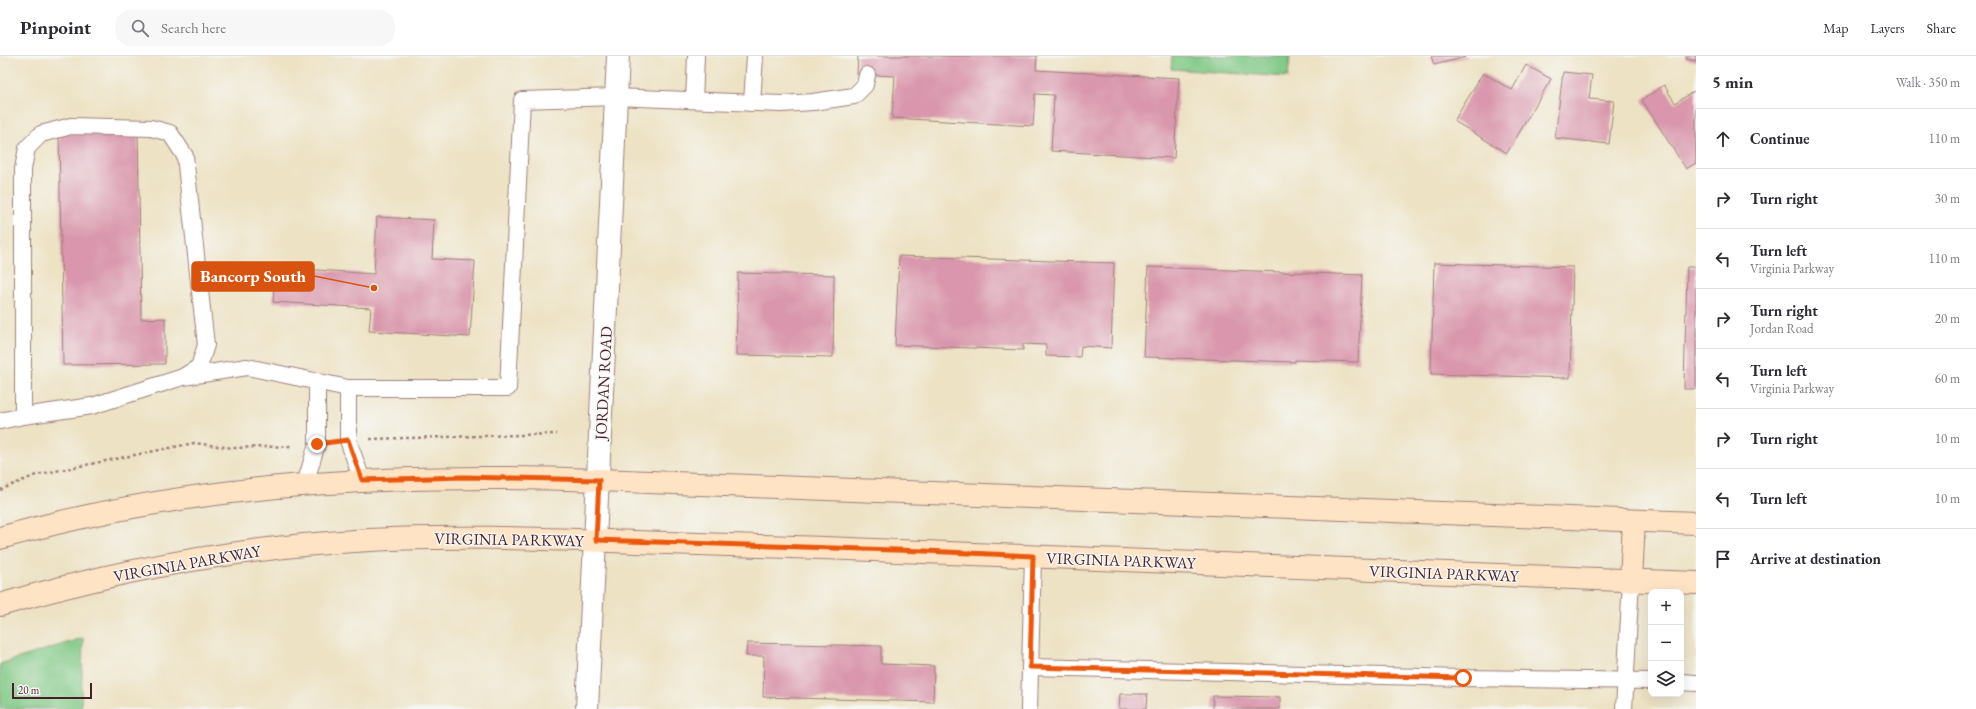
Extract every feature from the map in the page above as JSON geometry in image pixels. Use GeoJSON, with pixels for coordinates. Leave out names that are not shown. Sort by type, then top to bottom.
{"type":"FeatureCollection","features":[{"type":"Feature","properties":{"kind":"main road"},"geometry":{"type":"LineString","coordinates":[[0,538],[74,519],[139,506],[262,488],[362,480],[464,477],[599,480],[1696,523]]}},
{"type":"Feature","properties":{"kind":"main road"},"geometry":{"type":"LineString","coordinates":[[1631,580],[1634,521]]}},
{"type":"Feature","properties":{"kind":"main road","name":"VIRGINIA PARKWAY"},"geometry":{"type":"LineString","coordinates":[[0,605],[84,582],[158,565],[235,553],[316,543],[444,538],[596,540],[925,551],[1696,583]]}},
{"type":"Feature","properties":{"kind":"street","name":"JORDAN ROAD"},"geometry":{"type":"LineString","coordinates":[[587,709],[618,56]]}},
{"type":"Feature","properties":{"kind":"lane"},"geometry":{"type":"LineString","coordinates":[[694,100],[696,56]]}},
{"type":"Feature","properties":{"kind":"lane"},"geometry":{"type":"LineString","coordinates":[[752,103],[755,56]]}},
{"type":"Feature","properties":{"kind":"lane"},"geometry":{"type":"LineString","coordinates":[[0,422],[23,416],[92,406],[183,378],[247,367],[348,388],[508,388],[522,100],[616,97],[781,104],[836,100],[854,96],[865,85],[867,75]]}},
{"type":"Feature","properties":{"kind":"lane"},"geometry":{"type":"LineString","coordinates":[[23,416],[23,169],[27,148],[41,134],[71,126],[151,128],[170,133],[185,156],[206,345],[199,367],[183,378]]}},
{"type":"Feature","properties":{"kind":"lane"},"geometry":{"type":"LineString","coordinates":[[305,484],[317,444],[317,382]]}},
{"type":"Feature","properties":{"kind":"lane"},"geometry":{"type":"LineString","coordinates":[[348,388],[348,440],[362,480]]}},
{"type":"Feature","properties":{"kind":"lane"},"geometry":{"type":"LineString","coordinates":[[1029,709],[1033,556]]}},
{"type":"Feature","properties":{"kind":"lane"},"geometry":{"type":"LineString","coordinates":[[1624,709],[1631,580]]}},
{"type":"Feature","properties":{"kind":"lane"},"geometry":{"type":"LineString","coordinates":[[1030,667],[1463,678],[1648,681]]}},
{"type":"Feature","properties":{"kind":"lane"},"geometry":{"type":"LineString","coordinates":[[1684,682],[1696,683]]}},
{"type":"Feature","properties":{"kind":"path"},"geometry":{"type":"LineString","coordinates":[[348,440],[557,434]]}},
{"type":"Feature","properties":{"kind":"path"},"geometry":{"type":"LineString","coordinates":[[0,490],[36,475],[194,443],[233,448],[317,444]]}},
{"type":"Feature","properties":{"kind":"green space"},"geometry":{"type":"Polygon","coordinates":[[[1172,56],[1290,56],[1288,77],[1171,69],[1172,56]]]}},
{"type":"Feature","properties":{"kind":"green space"},"geometry":{"type":"Polygon","coordinates":[[[83,638],[81,709],[0,709],[0,664],[83,638]]]}},
{"type":"Feature","properties":{"kind":"building"},"geometry":{"type":"Polygon","coordinates":[[[858,56],[1037,56],[1036,70],[1179,78],[1174,158],[1051,151],[1054,95],[1035,94],[1033,126],[892,118],[895,76],[857,74],[858,56]]]}},
{"type":"Feature","properties":{"kind":"building"},"geometry":{"type":"Polygon","coordinates":[[[1431,56],[1466,56],[1466,57],[1434,65],[1431,56]]]}},
{"type":"Feature","properties":{"kind":"building"},"geometry":{"type":"Polygon","coordinates":[[[1686,56],[1696,56],[1696,61],[1686,59],[1686,56]]]}},
{"type":"Feature","properties":{"kind":"building"},"geometry":{"type":"Polygon","coordinates":[[[1526,65],[1551,79],[1507,153],[1454,121],[1483,73],[1512,90],[1526,65]]]}},
{"type":"Feature","properties":{"kind":"building"},"geometry":{"type":"Polygon","coordinates":[[[1563,72],[1592,75],[1589,99],[1614,101],[1609,144],[1555,138],[1563,72]]]}},
{"type":"Feature","properties":{"kind":"building"},"geometry":{"type":"Polygon","coordinates":[[[1664,85],[1675,103],[1696,90],[1696,163],[1686,169],[1642,100],[1664,85]]]}},
{"type":"Feature","properties":{"kind":"building"},"geometry":{"type":"Polygon","coordinates":[[[138,130],[141,319],[165,318],[165,364],[63,365],[59,132],[138,130]]]}},
{"type":"Feature","properties":{"kind":"building"},"geometry":{"type":"Polygon","coordinates":[[[377,217],[434,220],[432,259],[475,261],[470,337],[369,331],[371,308],[273,302],[275,267],[374,274],[377,217]]]}},
{"type":"Feature","properties":{"kind":"building"},"geometry":{"type":"Polygon","coordinates":[[[899,256],[1114,263],[1111,348],[1081,346],[1080,357],[1046,356],[1046,345],[1023,344],[1023,350],[895,345],[899,256]]]}},
{"type":"Feature","properties":{"kind":"building"},"geometry":{"type":"Polygon","coordinates":[[[1434,263],[1573,267],[1570,378],[1431,374],[1434,263]]]}},
{"type":"Feature","properties":{"kind":"building"},"geometry":{"type":"Polygon","coordinates":[[[1148,267],[1362,275],[1358,362],[1295,360],[1295,362],[1144,357],[1148,267]]]}},
{"type":"Feature","properties":{"kind":"building"},"geometry":{"type":"Polygon","coordinates":[[[1687,267],[1696,267],[1696,389],[1684,389],[1687,267]]]}},
{"type":"Feature","properties":{"kind":"building"},"geometry":{"type":"Polygon","coordinates":[[[738,273],[834,275],[833,357],[736,355],[738,273]]]}},
{"type":"Feature","properties":{"kind":"building"},"geometry":{"type":"Polygon","coordinates":[[[747,643],[881,646],[881,664],[934,666],[933,702],[763,697],[764,656],[746,656],[747,643]]]}},
{"type":"Feature","properties":{"kind":"building"},"geometry":{"type":"Polygon","coordinates":[[[1120,694],[1147,694],[1146,709],[1119,709],[1120,694]]]}},
{"type":"Feature","properties":{"kind":"building"},"geometry":{"type":"Polygon","coordinates":[[[1213,696],[1280,697],[1280,709],[1213,709],[1213,696]]]}},
{"type":"Feature","properties":{"kind":"place","name":"Bancorp South"},"geometry":{"type":"Point","coordinates":[374,288]}},
{"type":"Feature","properties":{"kind":"route"},"geometry":{"type":"LineString","coordinates":[[317,444],[348,440],[362,480],[464,477],[599,480],[596,540],[1033,556],[1030,667],[1463,678]]}}]}
